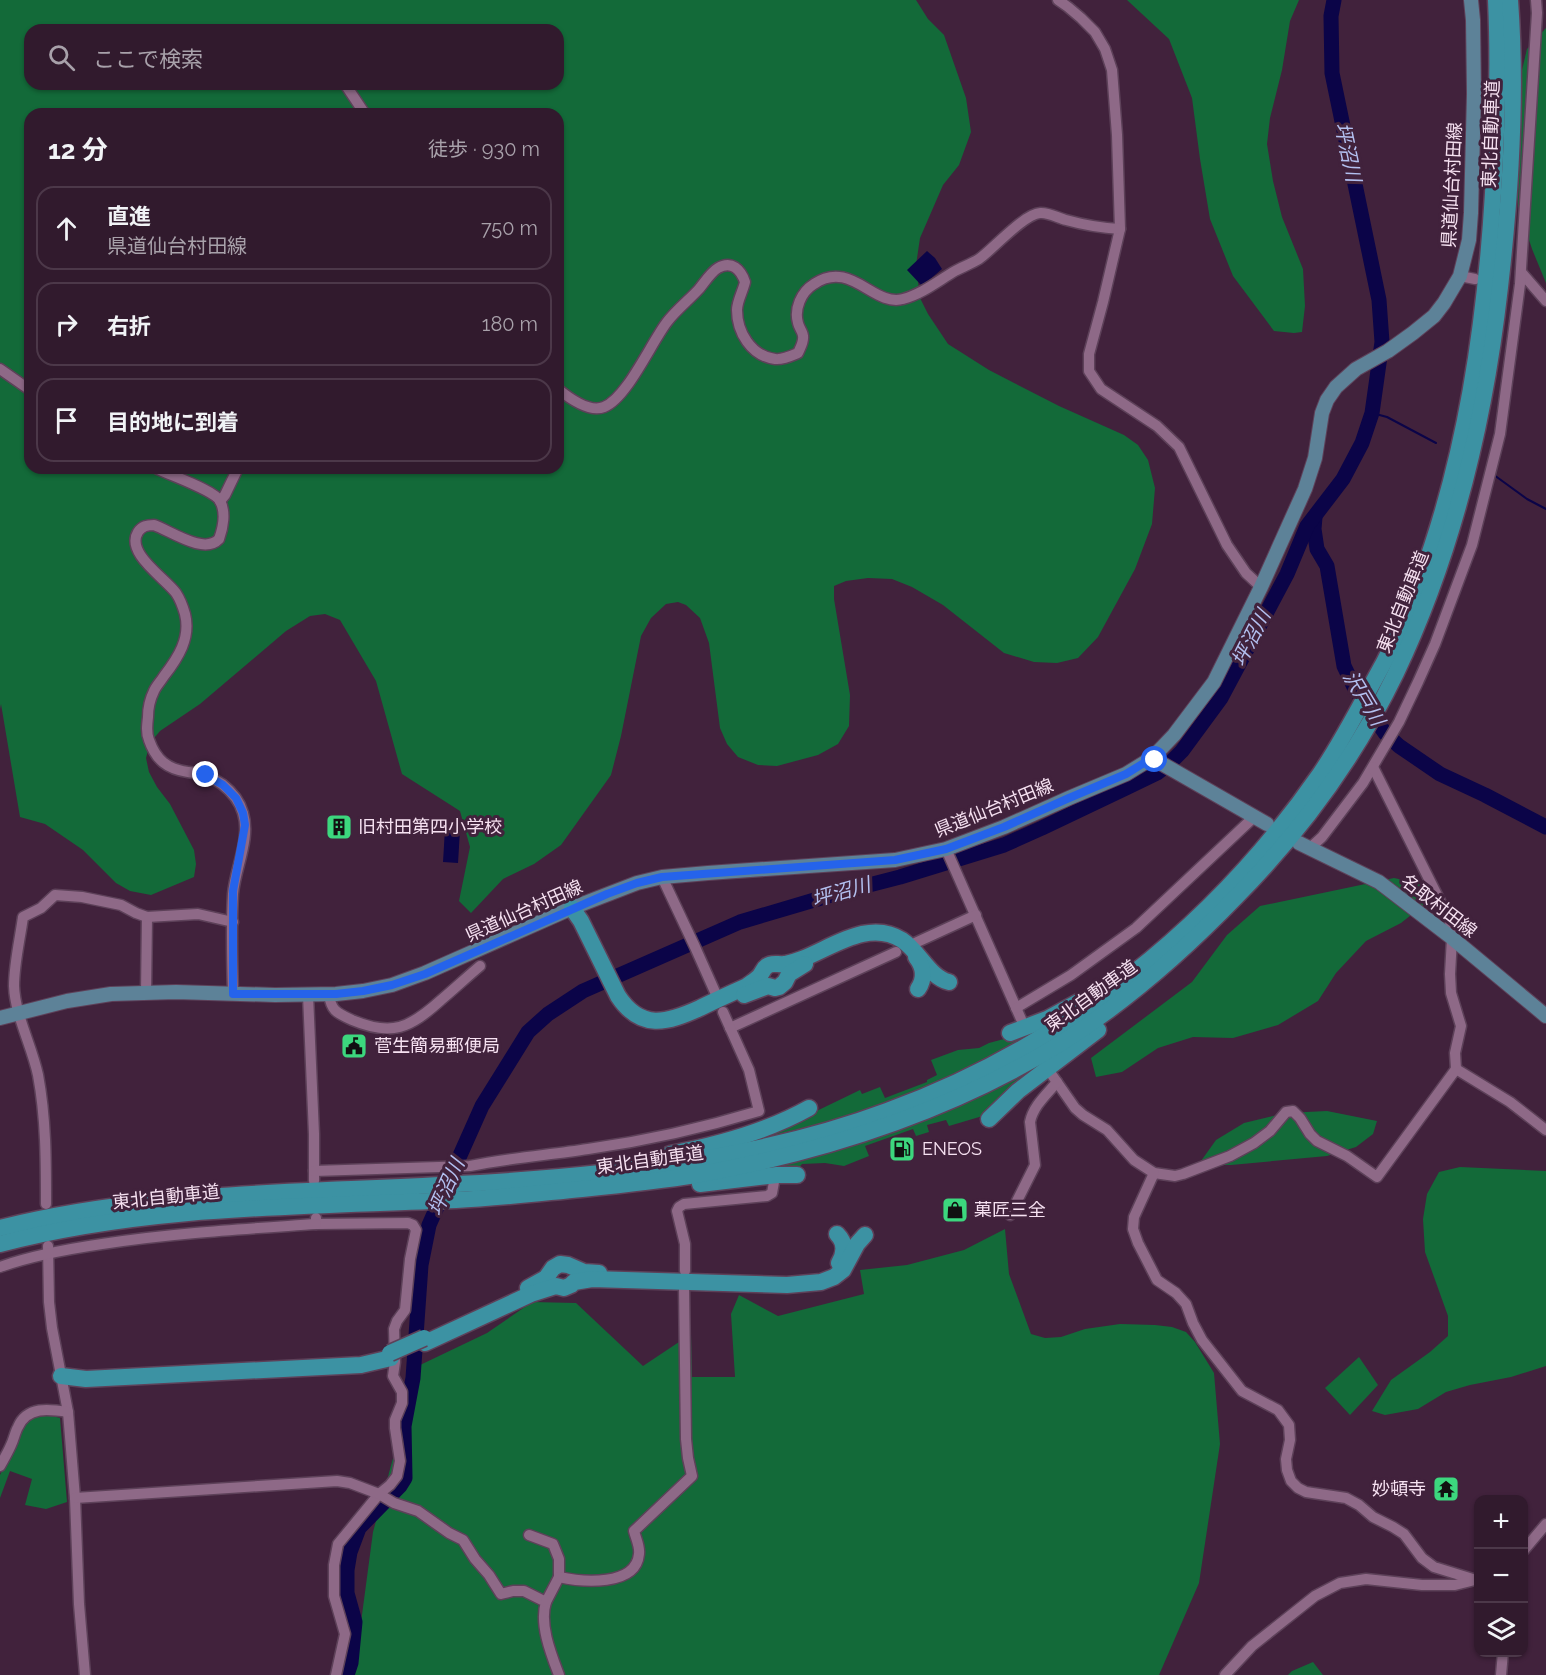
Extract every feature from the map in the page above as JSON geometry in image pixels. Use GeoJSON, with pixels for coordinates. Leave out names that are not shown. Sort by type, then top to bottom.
{"type":"FeatureCollection","features":[{"type":"Feature","properties":{"kind":"highway","name":"東北自動車道"},"geometry":{"type":"LineString","coordinates":[[0,1244],[64,1229],[164,1215],[280,1207],[471,1188],[619,1185],[691,1176],[763,1162],[846,1140],[891,1125],[981,1086],[1063,1041],[1117,1004],[1168,964],[1224,901],[1248,865],[1321,773],[1357,713],[1394,642],[1421,577],[1444,508],[1469,400],[1484,301],[1491,236],[1498,81],[1496,0]]}},
{"type":"Feature","properties":{"kind":"highway","name":"東北自動車道"},"geometry":{"type":"LineString","coordinates":[[1224,901],[1260,874],[1305,819],[1366,728],[1395,674],[1435,578],[1453,526],[1488,381],[1502,271],[1509,194],[1513,72],[1510,0]]}},
{"type":"Feature","properties":{"kind":"highway"},"geometry":{"type":"LineString","coordinates":[[1010,1033],[1047,1019],[1074,1005],[1107,984],[1155,947],[1191,914],[1224,901]]}},
{"type":"Feature","properties":{"kind":"highway"},"geometry":{"type":"LineString","coordinates":[[989,1119],[1018,1091],[1089,1037],[1165,974],[1205,937],[1224,901]]}},
{"type":"Feature","properties":{"kind":"highway"},"geometry":{"type":"LineString","coordinates":[[572,908],[581,921],[600,969],[619,1007],[638,1023],[650,1027],[664,1027],[683,1022],[758,989],[768,986],[779,987],[795,970],[844,945],[859,940],[880,938],[898,943],[913,954],[920,963],[923,982],[918,989]]}},
{"type":"Feature","properties":{"kind":"highway"},"geometry":{"type":"LineString","coordinates":[[615,997],[633,1013],[644,1019],[661,1022],[681,1017],[747,986],[770,964],[785,964],[802,959],[851,937],[881,932],[904,941],[917,952],[932,972],[943,981],[950,982]]}},
{"type":"Feature","properties":{"kind":"highway"},"geometry":{"type":"LineString","coordinates":[[471,1188],[615,1164],[734,1139],[769,1127],[809,1108]]}},
{"type":"Feature","properties":{"kind":"highway"},"geometry":{"type":"LineString","coordinates":[[471,1188],[518,1202],[758,1177],[798,1175]]}},
{"type":"Feature","properties":{"kind":"highway","name":"東北自動車道"},"geometry":{"type":"LineString","coordinates":[[0,1228],[60,1215],[158,1201],[229,1195],[426,1193],[456,1200],[471,1188]]}},
{"type":"Feature","properties":{"kind":"highway"},"geometry":{"type":"LineString","coordinates":[[424,1341],[546,1278],[560,1264],[568,1264],[584,1272],[801,1280],[825,1274],[836,1267],[844,1254],[842,1239],[837,1234]]}},
{"type":"Feature","properties":{"kind":"highway"},"geometry":{"type":"LineString","coordinates":[[61,1376],[92,1370],[359,1360],[390,1355],[531,1294],[556,1286],[568,1287],[574,1282],[592,1279],[787,1284],[821,1282],[834,1277],[843,1270],[857,1244],[865,1235]]}},
{"type":"Feature","properties":{"kind":"main road","name":"県道仙台村田線"},"geometry":{"type":"LineString","coordinates":[[0,1018],[67,1001],[111,994],[308,995],[363,991],[392,985],[425,974],[572,908],[637,883],[662,877],[895,860],[948,852],[1126,774],[1154,759],[1214,682],[1261,587],[1305,489],[1320,425],[1335,387],[1356,369],[1388,351],[1434,316],[1460,276],[1469,240],[1471,213],[1474,94],[1471,0]]}},
{"type":"Feature","properties":{"kind":"main road"},"geometry":{"type":"LineString","coordinates":[[1154,759],[1267,824]]}},
{"type":"Feature","properties":{"kind":"main road","name":"名取村田線"},"geometry":{"type":"LineString","coordinates":[[1304,845],[1378,882],[1452,938],[1546,1016]]}},
{"type":"Feature","properties":{"kind":"street"},"geometry":{"type":"LineString","coordinates":[[1058,0],[1095,32],[1110,61],[1117,135],[1120,229],[1089,354],[1089,370],[1101,389],[1157,426],[1179,447],[1227,545],[1246,573],[1261,587]]}},
{"type":"Feature","properties":{"kind":"street"},"geometry":{"type":"LineString","coordinates":[[1304,845],[1322,837],[1363,783],[1399,722],[1435,644],[1472,545],[1500,434],[1515,284],[1521,272],[1536,0]]}},
{"type":"Feature","properties":{"kind":"street"},"geometry":{"type":"LineString","coordinates":[[349,90],[361,108]]}},
{"type":"Feature","properties":{"kind":"street"},"geometry":{"type":"LineString","coordinates":[[564,393],[585,406],[601,408],[605,406],[624,389],[668,321],[717,269],[728,266],[737,267],[742,273],[745,282],[737,306],[738,322],[742,334],[754,350],[776,359],[798,353],[803,335],[798,322],[798,306],[804,293],[814,283],[835,277],[852,280],[887,299],[897,300],[932,286],[979,259],[1020,223],[1036,213],[1095,227],[1120,229]]}},
{"type":"Feature","properties":{"kind":"street"},"geometry":{"type":"LineString","coordinates":[[1521,272],[1546,301]]}},
{"type":"Feature","properties":{"kind":"street"},"geometry":{"type":"LineString","coordinates":[[1460,276],[1475,279]]}},
{"type":"Feature","properties":{"kind":"street"},"geometry":{"type":"LineString","coordinates":[[0,369],[24,386]]}},
{"type":"Feature","properties":{"kind":"street"},"geometry":{"type":"LineString","coordinates":[[170,474],[211,492],[220,501],[223,520],[217,542],[204,545],[148,525],[136,535],[136,548],[140,556],[175,593],[186,624],[184,645],[177,659],[154,690],[149,706],[148,737],[156,754],[167,767],[206,775],[223,785],[236,798],[243,813],[245,825],[233,891],[233,994]]}},
{"type":"Feature","properties":{"kind":"street"},"geometry":{"type":"LineString","coordinates":[[220,501],[236,474]]}},
{"type":"Feature","properties":{"kind":"street"},"geometry":{"type":"LineString","coordinates":[[1010,1215],[1035,1165],[1031,1116],[1054,1078],[1075,1108],[1100,1124],[1134,1160],[1154,1173],[1175,1176],[1230,1156],[1254,1143],[1270,1131],[1286,1112],[1293,1111],[1317,1141],[1347,1156],[1377,1177],[1456,1070],[1455,1053],[1461,1026],[1451,993],[1450,921],[1373,767]]}},
{"type":"Feature","properties":{"kind":"street"},"geometry":{"type":"LineString","coordinates":[[948,852],[1019,1013],[1136,928],[1254,817]]}},
{"type":"Feature","properties":{"kind":"street"},"geometry":{"type":"LineString","coordinates":[[662,877],[714,992]]}},
{"type":"Feature","properties":{"kind":"street"},"geometry":{"type":"LineString","coordinates":[[46,1204],[46,1158],[38,1074],[19,1012],[14,983],[22,917],[41,909],[55,895],[82,897],[121,905],[147,917],[198,914],[233,922]]}},
{"type":"Feature","properties":{"kind":"street"},"geometry":{"type":"LineString","coordinates":[[915,943],[976,915]]}},
{"type":"Feature","properties":{"kind":"street"},"geometry":{"type":"LineString","coordinates":[[146,993],[147,917]]}},
{"type":"Feature","properties":{"kind":"street"},"geometry":{"type":"LineString","coordinates":[[730,1028],[896,951]]}},
{"type":"Feature","properties":{"kind":"street"},"geometry":{"type":"LineString","coordinates":[[329,994],[330,1004],[334,1011],[369,1026],[382,1029],[393,1028],[409,1024],[424,1016],[480,966]]}},
{"type":"Feature","properties":{"kind":"street"},"geometry":{"type":"LineString","coordinates":[[308,995],[314,1176],[470,1166],[588,1149],[637,1141],[759,1111]]}},
{"type":"Feature","properties":{"kind":"street"},"geometry":{"type":"LineString","coordinates":[[723,1012],[749,1070],[761,1123]]}},
{"type":"Feature","properties":{"kind":"street"},"geometry":{"type":"LineString","coordinates":[[1456,1070],[1510,1102],[1546,1130]]}},
{"type":"Feature","properties":{"kind":"street"},"geometry":{"type":"LineString","coordinates":[[1154,1173],[1134,1217],[1133,1229],[1138,1243],[1157,1280],[1176,1293],[1186,1304],[1202,1340],[1242,1391],[1278,1410],[1289,1425],[1290,1440],[1286,1459],[1287,1470],[1292,1481],[1306,1492],[1346,1498],[1373,1517],[1404,1534],[1422,1558],[1434,1567],[1474,1578]]}},
{"type":"Feature","properties":{"kind":"street"},"geometry":{"type":"LineString","coordinates":[[685,1271],[685,1244],[679,1207],[684,1204],[767,1196],[772,1193],[774,1182]]}},
{"type":"Feature","properties":{"kind":"street"},"geometry":{"type":"LineString","coordinates":[[0,1267],[48,1250],[146,1237],[316,1221],[413,1225],[416,1230],[410,1259],[405,1310],[394,1329],[393,1376],[402,1392],[402,1402],[395,1420],[399,1461],[397,1476],[384,1497],[338,1544],[334,1565],[334,1596],[345,1634],[336,1675]]}},
{"type":"Feature","properties":{"kind":"street"},"geometry":{"type":"LineString","coordinates":[[48,1250],[52,1328],[68,1412],[85,1675]]}},
{"type":"Feature","properties":{"kind":"street"},"geometry":{"type":"LineString","coordinates":[[559,1577],[580,1581],[615,1579],[626,1575],[635,1566],[639,1555],[639,1546],[634,1531],[692,1476],[686,1440],[684,1287]]}},
{"type":"Feature","properties":{"kind":"street"},"geometry":{"type":"LineString","coordinates":[[0,1466],[24,1416],[40,1410],[68,1412]]}},
{"type":"Feature","properties":{"kind":"street"},"geometry":{"type":"LineString","coordinates":[[75,1498],[337,1481],[350,1483],[418,1511],[463,1540],[501,1594],[519,1590],[546,1602]]}},
{"type":"Feature","properties":{"kind":"street"},"geometry":{"type":"LineString","coordinates":[[1525,1549],[1546,1524]]}},
{"type":"Feature","properties":{"kind":"street"},"geometry":{"type":"LineString","coordinates":[[529,1535],[553,1544],[559,1559],[559,1577],[544,1609],[550,1650],[560,1675]]}},
{"type":"Feature","properties":{"kind":"street"},"geometry":{"type":"LineString","coordinates":[[1225,1675],[1261,1638],[1315,1596],[1340,1583],[1366,1579],[1422,1585],[1455,1585],[1474,1580]]}},
{"type":"Feature","properties":{"kind":"street"},"geometry":{"type":"LineString","coordinates":[[1501,1675],[1503,1657]]}},
{"type":"Feature","properties":{"kind":"green space"},"geometry":{"type":"Polygon","coordinates":[[[0,0],[916,0],[928,19],[944,35],[966,98],[971,132],[959,165],[943,185],[920,238],[916,265],[920,298],[948,344],[989,370],[1059,406],[1124,435],[1138,445],[1148,460],[1155,488],[1152,524],[1135,569],[1098,637],[1078,658],[1057,663],[1034,662],[1004,653],[943,605],[912,587],[892,579],[868,578],[846,581],[834,586],[834,599],[850,695],[849,726],[838,744],[818,755],[777,766],[758,765],[738,757],[727,744],[720,728],[709,643],[700,618],[686,605],[678,602],[666,604],[651,618],[641,636],[611,775],[561,845],[534,864],[503,879],[471,913],[459,901],[470,847],[460,811],[402,774],[376,681],[340,620],[325,614],[310,616],[286,631],[200,704],[160,731],[150,743],[146,758],[149,772],[170,804],[194,850],[196,864],[194,877],[151,895],[130,891],[116,883],[83,850],[45,824],[20,817],[1,704],[0,709],[0,0]]]}},
{"type":"Feature","properties":{"kind":"green space"},"geometry":{"type":"Polygon","coordinates":[[[1127,0],[1299,0],[1290,21],[1282,70],[1270,118],[1267,144],[1282,217],[1303,269],[1305,306],[1302,332],[1274,331],[1233,276],[1210,219],[1192,98],[1169,39],[1127,0]]]}},
{"type":"Feature","properties":{"kind":"green space"},"geometry":{"type":"Polygon","coordinates":[[[1546,28],[1546,283],[1518,206],[1521,74],[1527,49],[1546,28]]]}},
{"type":"Feature","properties":{"kind":"green space"},"geometry":{"type":"Polygon","coordinates":[[[1394,878],[1431,886],[1425,904],[1401,923],[1366,941],[1336,973],[1318,1001],[1278,1025],[1233,1038],[1193,1037],[1158,1048],[1122,1072],[1096,1077],[1091,1058],[1192,982],[1227,935],[1260,906],[1394,878]]]}},
{"type":"Feature","properties":{"kind":"green space"},"geometry":{"type":"Polygon","coordinates":[[[1037,1030],[965,1071],[859,1113],[744,1142],[800,1119],[860,1090],[862,1094],[880,1087],[885,1098],[927,1082],[937,1075],[931,1060],[958,1050],[979,1048],[989,1043],[1037,1030]]]}},
{"type":"Feature","properties":{"kind":"green space"},"geometry":{"type":"Polygon","coordinates":[[[1051,1058],[986,1115],[949,1126],[946,1120],[927,1125],[929,1132],[916,1136],[913,1129],[865,1146],[869,1156],[844,1166],[825,1163],[802,1164],[797,1170],[744,1172],[1051,1058]]]}},
{"type":"Feature","properties":{"kind":"green space"},"geometry":{"type":"Polygon","coordinates":[[[1327,1111],[1377,1121],[1373,1134],[1356,1147],[1327,1156],[1231,1165],[1211,1165],[1201,1161],[1216,1140],[1244,1123],[1286,1113],[1327,1111]]]}},
{"type":"Feature","properties":{"kind":"green space"},"geometry":{"type":"Polygon","coordinates":[[[1460,1167],[1546,1171],[1546,1366],[1511,1377],[1446,1392],[1418,1409],[1385,1415],[1372,1411],[1391,1380],[1448,1336],[1448,1316],[1425,1252],[1423,1219],[1427,1194],[1439,1172],[1460,1167]]]}},
{"type":"Feature","properties":{"kind":"green space"},"geometry":{"type":"Polygon","coordinates":[[[1005,1229],[1009,1274],[1031,1334],[1045,1338],[1061,1337],[1085,1329],[1120,1324],[1172,1327],[1186,1332],[1214,1373],[1220,1444],[1199,1583],[1159,1675],[354,1675],[373,1532],[418,1366],[487,1333],[532,1302],[576,1303],[643,1366],[691,1334],[692,1377],[735,1377],[731,1314],[739,1295],[778,1316],[864,1294],[860,1270],[907,1265],[964,1250],[1005,1229]]]}},
{"type":"Feature","properties":{"kind":"green space"},"geometry":{"type":"Polygon","coordinates":[[[1359,1357],[1378,1385],[1350,1415],[1325,1388],[1359,1357]]]}},
{"type":"Feature","properties":{"kind":"green space"},"geometry":{"type":"Polygon","coordinates":[[[49,1415],[60,1418],[67,1502],[46,1509],[25,1505],[32,1479],[10,1471],[0,1498],[0,1475],[24,1424],[31,1417],[49,1415]]]}},
{"type":"Feature","properties":{"kind":"green space"},"geometry":{"type":"Polygon","coordinates":[[[1313,1662],[1323,1675],[1288,1675],[1292,1671],[1313,1662]]]}},
{"type":"Feature","properties":{"kind":"shaded area"},"geometry":{"type":"Polygon","coordinates":[[[927,251],[942,269],[922,286],[907,270],[927,251]]]}},
{"type":"Feature","properties":{"kind":"shaded area"},"geometry":{"type":"Polygon","coordinates":[[[445,829],[460,830],[458,863],[443,862],[445,829]]]}},
{"type":"Feature","properties":{"kind":"waterway","name":"坪沼川"},"geometry":{"type":"LineString","coordinates":[[347,1675],[351,1663],[355,1622],[347,1593],[350,1552],[359,1528],[405,1478],[404,1426],[413,1378],[421,1265],[429,1225],[482,1106],[528,1032],[548,1014],[583,991],[740,922],[1004,845],[1126,788],[1157,773],[1171,762],[1182,751],[1221,698],[1287,574],[1307,526],[1343,479],[1362,443],[1372,413],[1382,342],[1379,300],[1332,73],[1331,16],[1334,0]]}},
{"type":"Feature","properties":{"kind":"waterway"},"geometry":{"type":"LineString","coordinates":[[1372,413],[1387,417],[1436,443]]}},
{"type":"Feature","properties":{"kind":"waterway"},"geometry":{"type":"LineString","coordinates":[[1494,475],[1527,499],[1546,509]]}},
{"type":"Feature","properties":{"kind":"waterway","name":"沢戸川"},"geometry":{"type":"LineString","coordinates":[[1315,517],[1317,549],[1327,566],[1344,666],[1355,689],[1385,733],[1399,746],[1440,774],[1546,827]]}},
{"type":"Feature","properties":{"kind":"place","name":"旧村田第四小学校"},"geometry":{"type":"Point","coordinates":[339,827]}},
{"type":"Feature","properties":{"kind":"place","name":"菅生簡易郵便局"},"geometry":{"type":"Point","coordinates":[354,1046]}},
{"type":"Feature","properties":{"kind":"place","name":"ENEOS"},"geometry":{"type":"Point","coordinates":[902,1149]}},
{"type":"Feature","properties":{"kind":"place","name":"菓匠三全"},"geometry":{"type":"Point","coordinates":[955,1210]}},
{"type":"Feature","properties":{"kind":"place","name":"妙頓寺"},"geometry":{"type":"Point","coordinates":[1446,1489]}},
{"type":"Feature","properties":{"kind":"route"},"geometry":{"type":"LineString","coordinates":[[206,775],[223,785],[236,798],[243,813],[245,825],[233,891],[233,994],[275,995],[336,994],[392,985],[425,974],[607,894],[662,877],[895,860],[946,849],[1004,827],[1126,774],[1152,758],[1155,760]]}}]}
